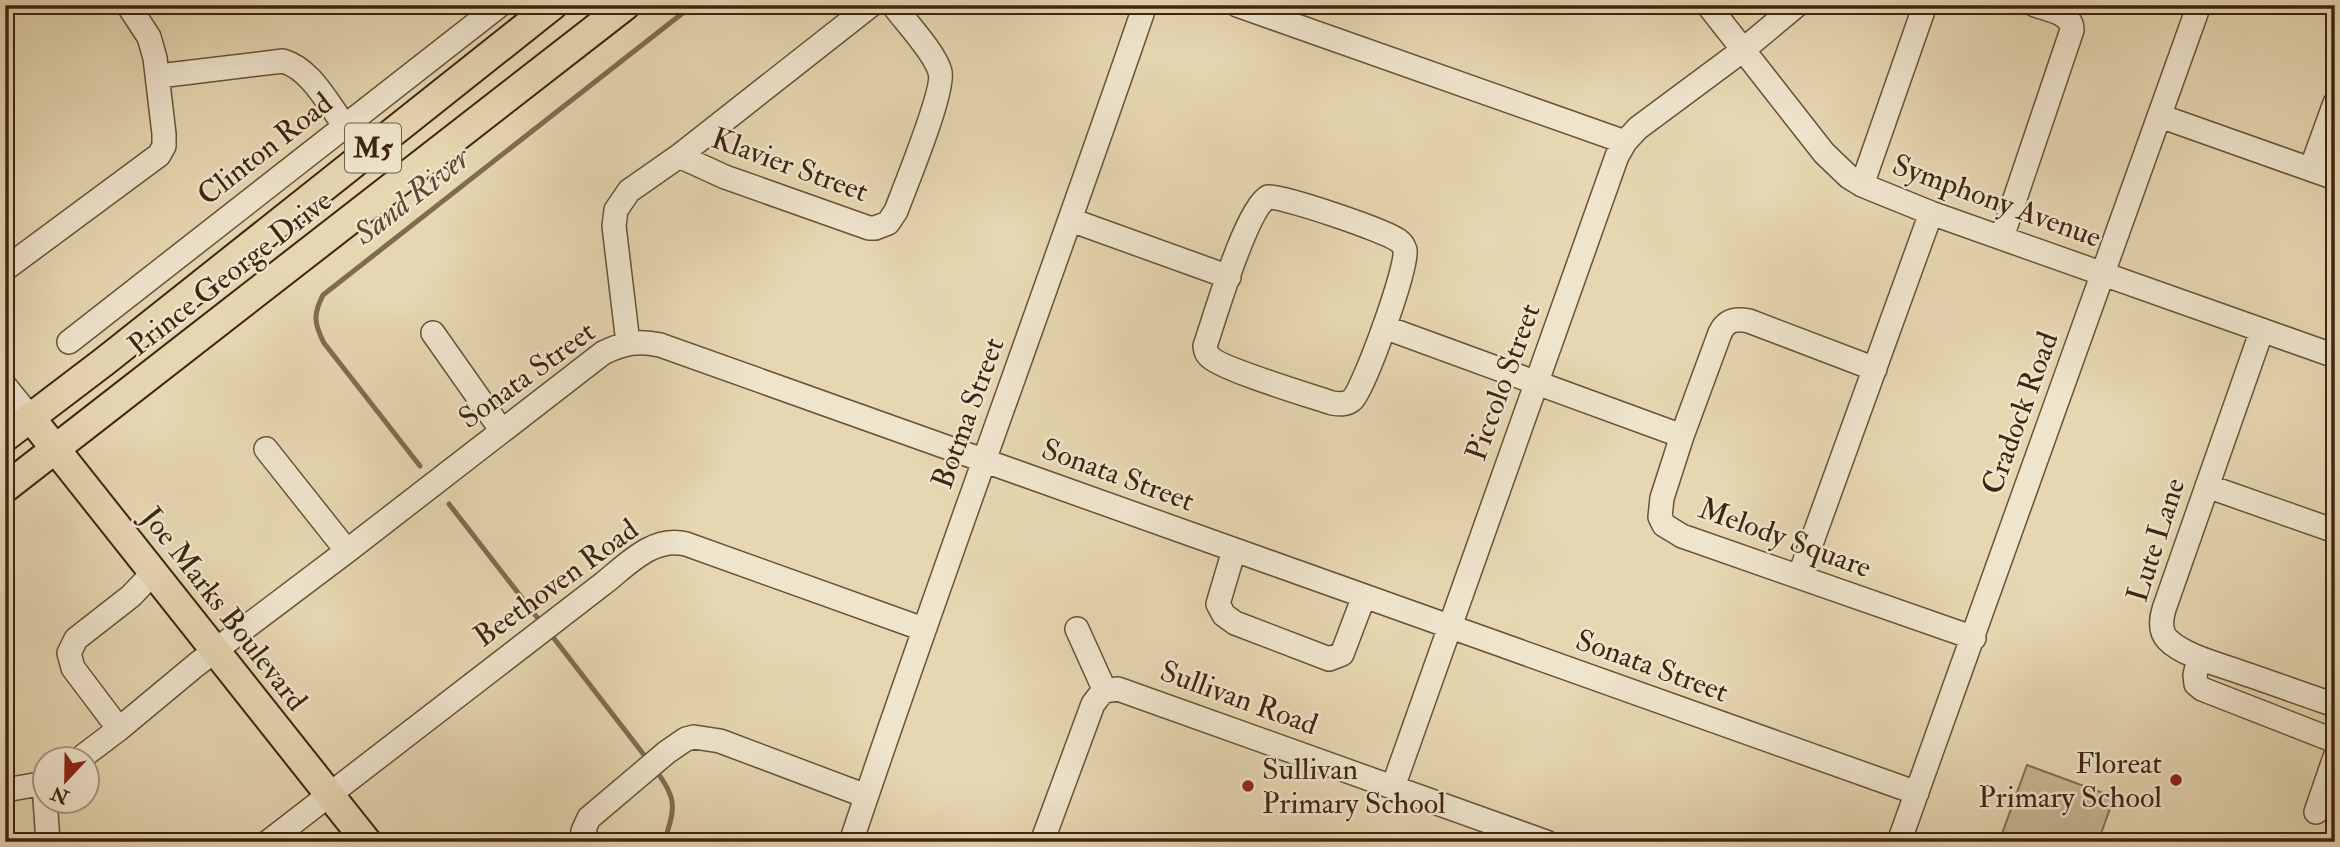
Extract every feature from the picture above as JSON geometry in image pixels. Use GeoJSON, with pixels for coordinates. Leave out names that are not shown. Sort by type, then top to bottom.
{"type":"FeatureCollection","features":[{"type":"Feature","properties":{"kind":"main road","name":"Prince George Drive"},"geometry":{"type":"LineString","coordinates":[[5,437],[105,361],[553,5]]}},
{"type":"Feature","properties":{"kind":"main road","name":"Prince George Drive"},"geometry":{"type":"LineString","coordinates":[[5,488],[626,5]]}},
{"type":"Feature","properties":{"kind":"main road","name":"Joe Marks Boulevard"},"geometry":{"type":"LineString","coordinates":[[30,417],[367,842]]}},
{"type":"Feature","properties":{"kind":"street"},"geometry":{"type":"LineString","coordinates":[[5,269],[159,155],[164,142],[159,76],[149,37],[128,5]]}},
{"type":"Feature","properties":{"kind":"street","name":"Clinton Road"},"geometry":{"type":"LineString","coordinates":[[69,342],[500,5]]}},
{"type":"Feature","properties":{"kind":"street","name":"Klavier Street"},"geometry":{"type":"LineString","coordinates":[[628,343],[614,226],[616,210],[629,191],[679,156],[872,5]]}},
{"type":"Feature","properties":{"kind":"street","name":"Klavier Street"},"geometry":{"type":"LineString","coordinates":[[679,156],[725,177],[853,223],[875,228],[888,223],[896,211],[938,97],[941,76],[936,61],[893,5]]}},
{"type":"Feature","properties":{"kind":"street","name":"Botma Street"},"geometry":{"type":"LineString","coordinates":[[851,842],[923,629],[1072,219],[1145,5]]}},
{"type":"Feature","properties":{"kind":"street"},"geometry":{"type":"LineString","coordinates":[[1237,5],[1625,142]]}},
{"type":"Feature","properties":{"kind":"street","name":"Symphony Avenue"},"geometry":{"type":"LineString","coordinates":[[1708,5],[1824,153],[1849,177],[1862,185],[1931,213],[2335,355]]}},
{"type":"Feature","properties":{"kind":"street","name":"Piccolo Street"},"geometry":{"type":"LineString","coordinates":[[1393,786],[1617,156],[1638,128],[1743,50],[1797,5]]}},
{"type":"Feature","properties":{"kind":"street"},"geometry":{"type":"LineString","coordinates":[[1862,185],[1925,5]]}},
{"type":"Feature","properties":{"kind":"street"},"geometry":{"type":"LineString","coordinates":[[2002,237],[2071,37],[2072,24],[2063,15],[2035,5]]}},
{"type":"Feature","properties":{"kind":"street","name":"Cradock Road"},"geometry":{"type":"LineString","coordinates":[[1899,842],[2199,5]]}},
{"type":"Feature","properties":{"kind":"street"},"geometry":{"type":"LineString","coordinates":[[159,76],[273,61],[292,64],[306,74],[345,126]]}},
{"type":"Feature","properties":{"kind":"street"},"geometry":{"type":"LineString","coordinates":[[2311,169],[2335,103]]}},
{"type":"Feature","properties":{"kind":"street"},"geometry":{"type":"LineString","coordinates":[[2160,116],[2335,178]]}},
{"type":"Feature","properties":{"kind":"street"},"geometry":{"type":"LineString","coordinates":[[1268,197],[1282,197],[1402,243],[1406,258],[1384,327],[1365,378],[1355,396],[1340,405],[1245,373],[1209,357],[1205,346],[1257,207],[1268,197]]}},
{"type":"Feature","properties":{"kind":"street"},"geometry":{"type":"LineString","coordinates":[[1799,577],[1931,213]]}},
{"type":"Feature","properties":{"kind":"street"},"geometry":{"type":"LineString","coordinates":[[1072,219],[1229,277]]}},
{"type":"Feature","properties":{"kind":"street","name":"Melody Square"},"geometry":{"type":"LineString","coordinates":[[1875,369],[1756,323],[1732,320],[1727,322],[1720,333],[1682,436],[1662,498],[1660,517],[1664,525],[1682,536],[1973,638]]}},
{"type":"Feature","properties":{"kind":"street"},"geometry":{"type":"LineString","coordinates":[[1384,327],[1682,436]]}},
{"type":"Feature","properties":{"kind":"street","name":"Lute Lane"},"geometry":{"type":"LineString","coordinates":[[2262,330],[2161,621],[2162,632],[2167,639],[2199,658],[2335,705]]}},
{"type":"Feature","properties":{"kind":"street"},"geometry":{"type":"LineString","coordinates":[[433,333],[502,431]]}},
{"type":"Feature","properties":{"kind":"street","name":"Sonata Street"},"geometry":{"type":"LineString","coordinates":[[97,746],[214,651],[603,353],[639,341],[660,345],[1917,793]]}},
{"type":"Feature","properties":{"kind":"street"},"geometry":{"type":"LineString","coordinates":[[5,386],[30,417]]}},
{"type":"Feature","properties":{"kind":"street"},"geometry":{"type":"LineString","coordinates":[[266,449],[347,551]]}},
{"type":"Feature","properties":{"kind":"street"},"geometry":{"type":"LineString","coordinates":[[2207,486],[2335,531]]}},
{"type":"Feature","properties":{"kind":"street","name":"Beethoven Road"},"geometry":{"type":"LineString","coordinates":[[268,842],[646,550],[659,544],[670,541],[686,544],[923,629]]}},
{"type":"Feature","properties":{"kind":"street"},"geometry":{"type":"LineString","coordinates":[[1234,550],[1218,604],[1224,615],[1235,623],[1329,659],[1342,654],[1364,596]]}},
{"type":"Feature","properties":{"kind":"street"},"geometry":{"type":"LineString","coordinates":[[119,729],[73,668],[69,653],[76,639],[131,596],[153,573]]}},
{"type":"Feature","properties":{"kind":"street"},"geometry":{"type":"LineString","coordinates":[[1042,842],[1093,704],[1105,691],[1077,629]]}},
{"type":"Feature","properties":{"kind":"street"},"geometry":{"type":"LineString","coordinates":[[2199,658],[2195,676],[2196,684],[2202,689],[2335,741]]}},
{"type":"Feature","properties":{"kind":"street","name":"Sullivan Road"},"geometry":{"type":"LineString","coordinates":[[1105,691],[1121,690],[1546,842]]}},
{"type":"Feature","properties":{"kind":"street"},"geometry":{"type":"LineString","coordinates":[[589,842],[583,831],[589,818],[656,761],[686,739],[694,737],[710,738],[866,796]]}},
{"type":"Feature","properties":{"kind":"street"},"geometry":{"type":"LineString","coordinates":[[2316,812],[2335,757]]}},
{"type":"Feature","properties":{"kind":"street"},"geometry":{"type":"LineString","coordinates":[[5,790],[32,785]]}},
{"type":"Feature","properties":{"kind":"street"},"geometry":{"type":"LineString","coordinates":[[47,816],[48,842]]}},
{"type":"Feature","properties":{"kind":"shaded area"},"geometry":{"type":"Polygon","coordinates":[[[2027,765],[2114,797],[2098,842],[1999,842],[2027,765]]]}},
{"type":"Feature","properties":{"kind":"waterway","name":"Sand River"},"geometry":{"type":"LineString","coordinates":[[420,466],[324,343],[316,319],[323,295],[693,5]]}},
{"type":"Feature","properties":{"kind":"waterway","name":"Sand River"},"geometry":{"type":"LineString","coordinates":[[449,504],[543,625]]}},
{"type":"Feature","properties":{"kind":"waterway","name":"Sand River"},"geometry":{"type":"LineString","coordinates":[[549,632],[648,760]]}},
{"type":"Feature","properties":{"kind":"waterway","name":"Sand River"},"geometry":{"type":"LineString","coordinates":[[656,771],[668,789],[672,805],[664,842]]}},
{"type":"Feature","properties":{"kind":"place","name":"Floreat Primary School"},"geometry":{"type":"Point","coordinates":[2176,780]}},
{"type":"Feature","properties":{"kind":"place","name":"Sullivan Primary School"},"geometry":{"type":"Point","coordinates":[1248,786]}}]}
